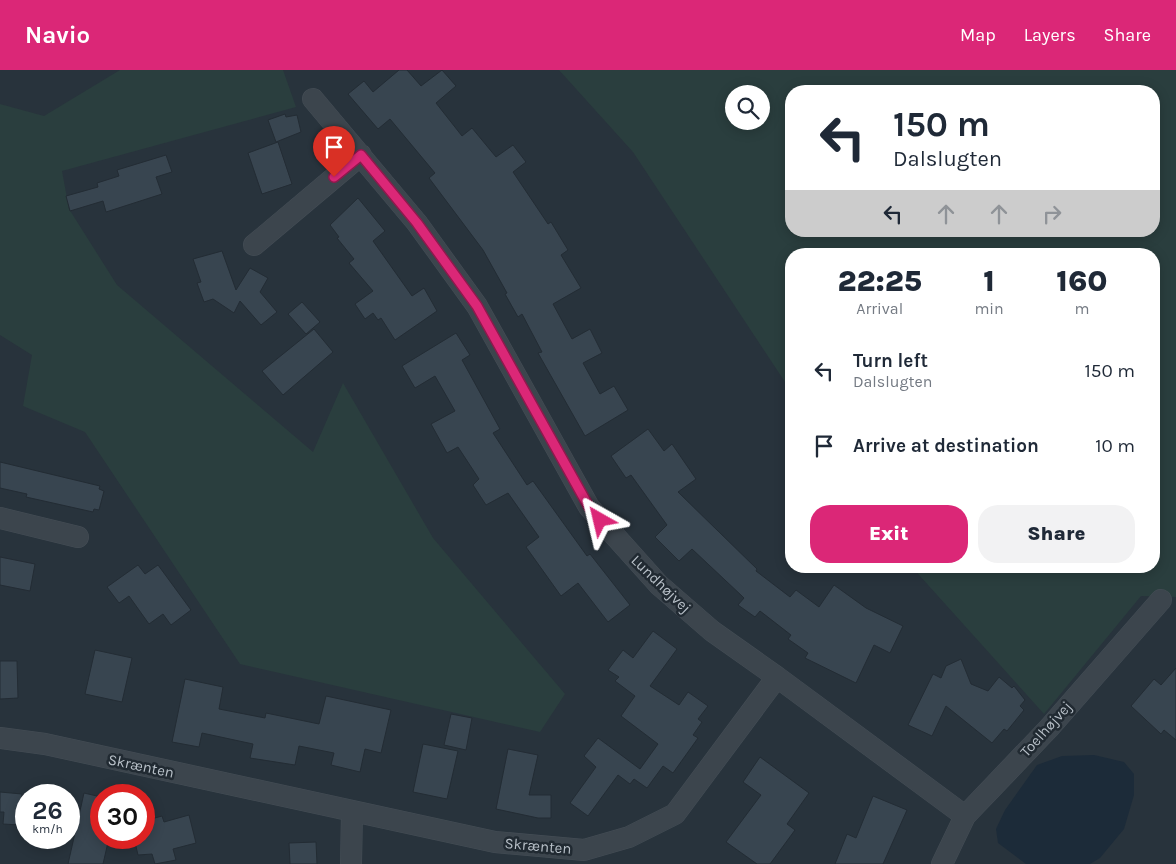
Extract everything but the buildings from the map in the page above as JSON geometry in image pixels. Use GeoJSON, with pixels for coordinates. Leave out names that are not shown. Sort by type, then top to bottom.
{"type":"FeatureCollection","features":[{"type":"Feature","properties":{"kind":"street","name":"Lundhøjvej"},"geometry":{"type":"LineString","coordinates":[[313,100],[417,223],[477,306],[589,507],[658,585],[712,630],[777,677]]}},
{"type":"Feature","properties":{"kind":"street"},"geometry":{"type":"LineString","coordinates":[[254,245],[361,155]]}},
{"type":"Feature","properties":{"kind":"street"},"geometry":{"type":"LineString","coordinates":[[0,518],[78,537]]}},
{"type":"Feature","properties":{"kind":"street","name":"Toelhøjvej"},"geometry":{"type":"LineString","coordinates":[[942,864],[965,816],[1049,728],[1161,600]]}},
{"type":"Feature","properties":{"kind":"street"},"geometry":{"type":"LineString","coordinates":[[777,677],[965,816]]}},
{"type":"Feature","properties":{"kind":"street","name":"Skrænten"},"geometry":{"type":"LineString","coordinates":[[0,738],[45,744],[495,842],[584,850],[629,837],[675,814],[777,677]]}},
{"type":"Feature","properties":{"kind":"street"},"geometry":{"type":"LineString","coordinates":[[351,864],[352,812]]}},
{"type":"Feature","properties":{"kind":"green space"},"geometry":{"type":"Polygon","coordinates":[[[120,70],[283,70],[296,107],[62,171],[69,209],[117,285],[313,452],[343,383],[433,538],[565,694],[540,732],[240,664],[85,432],[23,406],[32,355],[0,335],[0,104],[44,116],[120,70]]]}},
{"type":"Feature","properties":{"kind":"green space"},"geometry":{"type":"Polygon","coordinates":[[[559,70],[1176,70],[1176,597],[1141,596],[1044,714],[917,573],[1160,573],[1160,248],[785,248],[785,382],[633,152],[559,70]]]}},
{"type":"Feature","properties":{"kind":"water"},"geometry":{"type":"Polygon","coordinates":[[[1094,755],[1124,762],[1134,774],[1134,795],[1124,829],[1100,858],[1090,864],[1026,864],[998,843],[996,829],[1005,810],[1037,765],[1062,756],[1094,755]]]}},
{"type":"Feature","properties":{"kind":"route"},"geometry":{"type":"LineString","coordinates":[[334,177],[361,155],[417,223],[477,306],[589,507],[600,520]]}}]}
